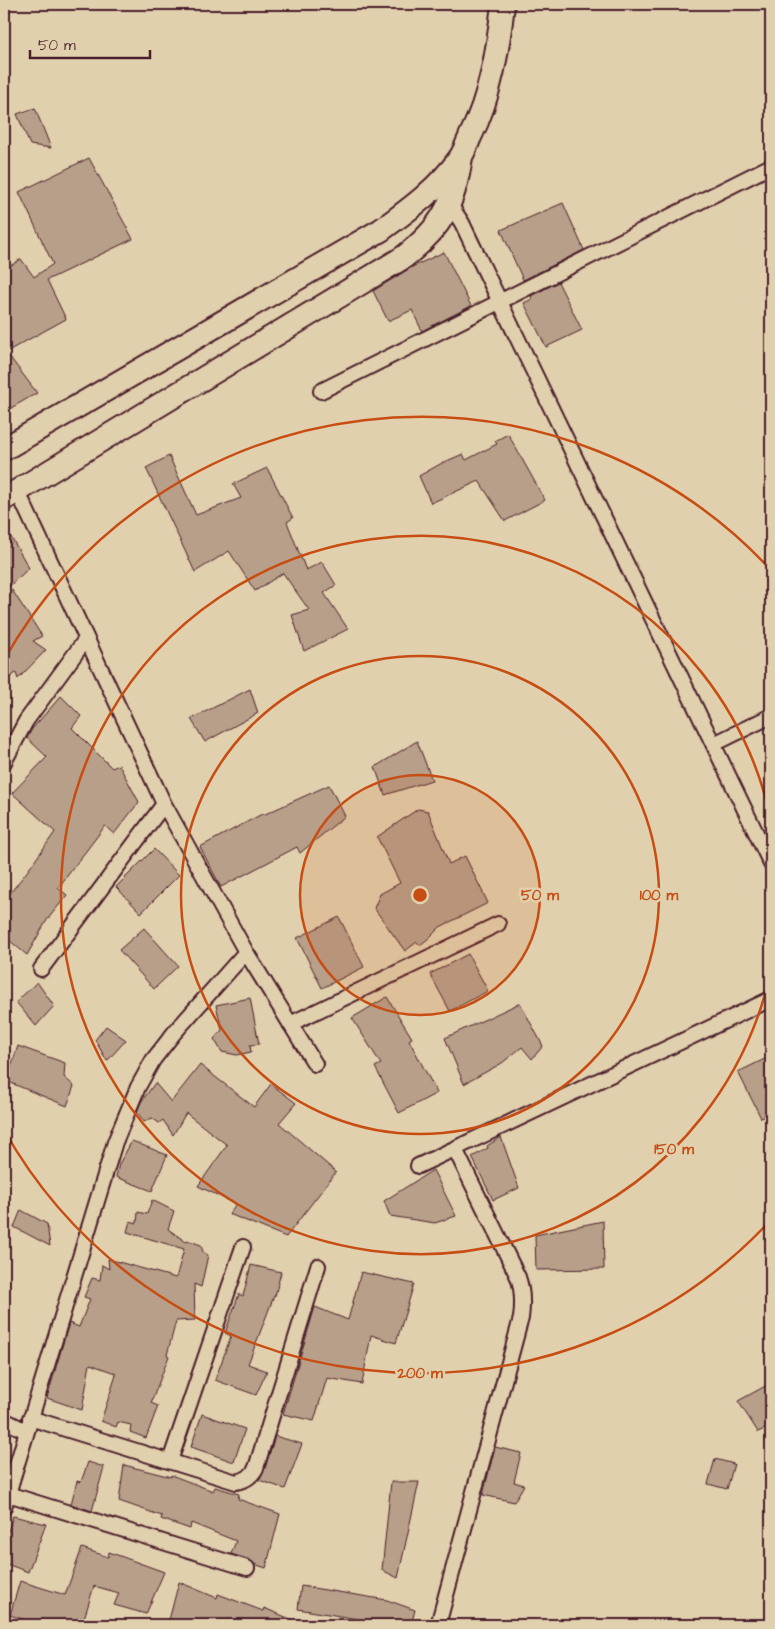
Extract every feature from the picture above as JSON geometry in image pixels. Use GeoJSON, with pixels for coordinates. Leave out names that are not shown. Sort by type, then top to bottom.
{"type":"FeatureCollection","features":[{"type":"Feature","properties":{"kind":"main road"},"geometry":{"type":"LineString","coordinates":[[4,449],[381,230],[417,203],[461,157],[478,122],[491,84],[499,45],[503,4]]}},
{"type":"Feature","properties":{"kind":"main road"},"geometry":{"type":"LineString","coordinates":[[10,495],[404,257],[429,235],[450,204],[457,182],[461,157]]}},
{"type":"Feature","properties":{"kind":"street"},"geometry":{"type":"LineString","coordinates":[[321,391],[771,166]]}},
{"type":"Feature","properties":{"kind":"street"},"geometry":{"type":"LineString","coordinates":[[436,185],[462,223],[771,864]]}},
{"type":"Feature","properties":{"kind":"street"},"geometry":{"type":"LineString","coordinates":[[10,495],[86,639],[164,804],[246,952],[314,1064]]}},
{"type":"Feature","properties":{"kind":"street"},"geometry":{"type":"LineString","coordinates":[[4,762],[26,720],[86,639]]}},
{"type":"Feature","properties":{"kind":"street"},"geometry":{"type":"LineString","coordinates":[[714,744],[771,716]]}},
{"type":"Feature","properties":{"kind":"street"},"geometry":{"type":"LineString","coordinates":[[41,969],[164,804]]}},
{"type":"Feature","properties":{"kind":"street"},"geometry":{"type":"LineString","coordinates":[[290,1024],[498,924]]}},
{"type":"Feature","properties":{"kind":"street"},"geometry":{"type":"LineString","coordinates":[[246,952],[174,1033],[153,1060],[138,1087],[115,1142],[6,1500],[247,1568]]}},
{"type":"Feature","properties":{"kind":"street"},"geometry":{"type":"LineString","coordinates":[[418,1166],[771,999]]}},
{"type":"Feature","properties":{"kind":"street"},"geometry":{"type":"LineString","coordinates":[[438,1625],[522,1318],[523,1303],[522,1289],[518,1277],[455,1149]]}},
{"type":"Feature","properties":{"kind":"street"},"geometry":{"type":"LineString","coordinates":[[170,1462],[243,1247]]}},
{"type":"Feature","properties":{"kind":"street"},"geometry":{"type":"LineString","coordinates":[[4,1420],[170,1462],[236,1482],[244,1481],[252,1475],[256,1468],[318,1266]]}},
{"type":"Feature","properties":{"kind":"building"},"geometry":{"type":"Polygon","coordinates":[[[35,108],[51,148],[30,145],[17,114],[35,108]]]}},
{"type":"Feature","properties":{"kind":"building"},"geometry":{"type":"Polygon","coordinates":[[[89,158],[133,239],[47,280],[66,319],[6,352],[37,393],[4,412],[4,270],[21,259],[34,277],[53,264],[19,192],[89,158]]]}},
{"type":"Feature","properties":{"kind":"building"},"geometry":{"type":"Polygon","coordinates":[[[563,203],[584,250],[523,280],[501,230],[563,203]]]}},
{"type":"Feature","properties":{"kind":"building"},"geometry":{"type":"Polygon","coordinates":[[[444,252],[471,306],[422,331],[412,310],[388,321],[373,291],[412,267],[444,252]]]}},
{"type":"Feature","properties":{"kind":"building"},"geometry":{"type":"Polygon","coordinates":[[[558,282],[582,330],[546,347],[524,303],[532,299],[531,296],[558,282]]]}},
{"type":"Feature","properties":{"kind":"building"},"geometry":{"type":"Polygon","coordinates":[[[508,434],[545,500],[505,521],[479,481],[431,503],[419,476],[463,454],[466,460],[497,444],[495,441],[508,434]]]}},
{"type":"Feature","properties":{"kind":"building"},"geometry":{"type":"Polygon","coordinates":[[[169,456],[196,515],[241,498],[233,484],[267,468],[293,518],[287,522],[306,570],[322,562],[336,585],[324,593],[348,629],[304,651],[292,615],[309,610],[283,573],[255,591],[229,551],[195,572],[146,468],[169,456]]]}},
{"type":"Feature","properties":{"kind":"building"},"geometry":{"type":"Polygon","coordinates":[[[4,525],[29,568],[4,591],[4,525]]]}},
{"type":"Feature","properties":{"kind":"building"},"geometry":{"type":"Polygon","coordinates":[[[12,590],[42,636],[33,641],[46,650],[18,679],[16,673],[4,681],[4,599],[12,590]]]}},
{"type":"Feature","properties":{"kind":"building"},"geometry":{"type":"Polygon","coordinates":[[[250,689],[258,713],[205,742],[191,719],[250,689]]]}},
{"type":"Feature","properties":{"kind":"building"},"geometry":{"type":"Polygon","coordinates":[[[61,696],[81,716],[72,728],[112,768],[119,765],[139,802],[114,834],[105,826],[58,888],[67,895],[47,920],[27,955],[4,936],[4,901],[55,832],[12,793],[47,757],[27,738],[32,729],[61,696]]]}},
{"type":"Feature","properties":{"kind":"building"},"geometry":{"type":"Polygon","coordinates":[[[417,741],[432,780],[385,795],[375,767],[417,741]]]}},
{"type":"Feature","properties":{"kind":"building"},"geometry":{"type":"Polygon","coordinates":[[[329,785],[345,816],[300,853],[297,847],[221,887],[200,847],[262,814],[329,785]]]}},
{"type":"Feature","properties":{"kind":"building"},"geometry":{"type":"Polygon","coordinates":[[[418,809],[428,811],[449,864],[465,856],[488,903],[440,927],[420,945],[417,942],[405,951],[374,908],[380,894],[400,883],[377,837],[418,809]]]}},
{"type":"Feature","properties":{"kind":"building"},"geometry":{"type":"Polygon","coordinates":[[[154,849],[179,875],[141,913],[116,887],[154,849]]]}},
{"type":"Feature","properties":{"kind":"building"},"geometry":{"type":"Polygon","coordinates":[[[339,917],[364,967],[322,988],[297,938],[339,917]]]}},
{"type":"Feature","properties":{"kind":"building"},"geometry":{"type":"Polygon","coordinates":[[[144,928],[178,966],[154,989],[119,950],[144,928]]]}},
{"type":"Feature","properties":{"kind":"building"},"geometry":{"type":"Polygon","coordinates":[[[468,954],[488,991],[450,1011],[430,974],[468,954]]]}},
{"type":"Feature","properties":{"kind":"building"},"geometry":{"type":"Polygon","coordinates":[[[37,982],[54,1006],[36,1026],[16,1002],[37,982]]]}},
{"type":"Feature","properties":{"kind":"building"},"geometry":{"type":"Polygon","coordinates":[[[387,997],[412,1038],[409,1040],[437,1093],[399,1113],[375,1067],[381,1064],[352,1018],[387,997]]]}},
{"type":"Feature","properties":{"kind":"building"},"geometry":{"type":"Polygon","coordinates":[[[250,998],[259,1044],[250,1045],[251,1052],[237,1055],[222,1052],[214,1039],[222,1030],[216,1005],[250,998]]]}},
{"type":"Feature","properties":{"kind":"building"},"geometry":{"type":"Polygon","coordinates":[[[520,1003],[543,1046],[532,1059],[522,1047],[502,1063],[464,1084],[445,1038],[520,1003]]]}},
{"type":"Feature","properties":{"kind":"building"},"geometry":{"type":"Polygon","coordinates":[[[106,1026],[126,1040],[107,1061],[95,1040],[106,1026]]]}},
{"type":"Feature","properties":{"kind":"building"},"geometry":{"type":"Polygon","coordinates":[[[18,1046],[65,1063],[64,1077],[74,1086],[67,1106],[6,1081],[18,1046]]]}},
{"type":"Feature","properties":{"kind":"building"},"geometry":{"type":"Polygon","coordinates":[[[771,1056],[771,1113],[761,1118],[738,1072],[771,1056]]]}},
{"type":"Feature","properties":{"kind":"building"},"geometry":{"type":"Polygon","coordinates":[[[200,1065],[254,1107],[271,1084],[296,1103],[279,1123],[336,1172],[286,1237],[229,1214],[236,1204],[198,1186],[227,1145],[186,1113],[173,1135],[163,1120],[159,1123],[152,1118],[144,1122],[137,1112],[141,1102],[155,1083],[171,1102],[200,1065]]]}},
{"type":"Feature","properties":{"kind":"building"},"geometry":{"type":"Polygon","coordinates":[[[501,1137],[519,1188],[493,1200],[472,1157],[488,1148],[487,1146],[501,1137]]]}},
{"type":"Feature","properties":{"kind":"building"},"geometry":{"type":"Polygon","coordinates":[[[132,1141],[167,1155],[152,1191],[116,1177],[119,1164],[132,1141]]]}},
{"type":"Feature","properties":{"kind":"building"},"geometry":{"type":"Polygon","coordinates":[[[433,1170],[456,1216],[435,1223],[390,1216],[384,1201],[433,1170]]]}},
{"type":"Feature","properties":{"kind":"building"},"geometry":{"type":"Polygon","coordinates":[[[152,1200],[174,1211],[168,1229],[186,1242],[187,1240],[201,1245],[203,1252],[208,1255],[201,1287],[194,1284],[195,1320],[176,1321],[167,1355],[169,1356],[151,1403],[158,1406],[146,1438],[130,1432],[131,1425],[118,1422],[116,1427],[101,1421],[116,1375],[115,1373],[90,1364],[82,1410],[47,1398],[69,1323],[79,1327],[90,1299],[84,1297],[92,1278],[100,1280],[102,1265],[109,1269],[108,1259],[176,1278],[184,1249],[127,1232],[130,1221],[137,1223],[138,1212],[147,1214],[152,1200]]]}},
{"type":"Feature","properties":{"kind":"building"},"geometry":{"type":"Polygon","coordinates":[[[21,1210],[47,1224],[50,1246],[14,1227],[21,1210]]]}},
{"type":"Feature","properties":{"kind":"building"},"geometry":{"type":"Polygon","coordinates":[[[603,1221],[604,1269],[536,1270],[535,1235],[603,1221]]]}},
{"type":"Feature","properties":{"kind":"building"},"geometry":{"type":"Polygon","coordinates":[[[251,1265],[281,1272],[275,1296],[248,1364],[267,1371],[256,1395],[215,1380],[231,1336],[225,1333],[239,1294],[243,1296],[251,1265]]]}},
{"type":"Feature","properties":{"kind":"building"},"geometry":{"type":"Polygon","coordinates":[[[361,1272],[414,1284],[396,1343],[371,1335],[362,1384],[327,1378],[314,1421],[283,1414],[315,1307],[348,1320],[361,1272]]]}},
{"type":"Feature","properties":{"kind":"building"},"geometry":{"type":"Polygon","coordinates":[[[771,1383],[771,1426],[758,1432],[738,1401],[771,1383]]]}},
{"type":"Feature","properties":{"kind":"building"},"geometry":{"type":"Polygon","coordinates":[[[202,1414],[245,1429],[234,1462],[191,1447],[202,1414]]]}},
{"type":"Feature","properties":{"kind":"building"},"geometry":{"type":"Polygon","coordinates":[[[275,1436],[302,1444],[285,1489],[259,1480],[264,1471],[275,1436]]]}},
{"type":"Feature","properties":{"kind":"building"},"geometry":{"type":"Polygon","coordinates":[[[495,1447],[521,1453],[514,1482],[524,1485],[514,1502],[483,1495],[495,1447]]]}},
{"type":"Feature","properties":{"kind":"building"},"geometry":{"type":"Polygon","coordinates":[[[715,1459],[734,1464],[727,1489],[708,1484],[715,1459]]]}},
{"type":"Feature","properties":{"kind":"building"},"geometry":{"type":"Polygon","coordinates":[[[88,1462],[104,1467],[92,1511],[71,1504],[77,1481],[81,1482],[88,1462]]]}},
{"type":"Feature","properties":{"kind":"building"},"geometry":{"type":"Polygon","coordinates":[[[124,1465],[171,1477],[171,1475],[213,1491],[215,1487],[239,1494],[238,1499],[280,1514],[266,1568],[231,1554],[236,1541],[191,1523],[190,1529],[161,1519],[162,1516],[119,1501],[124,1465]]]}},
{"type":"Feature","properties":{"kind":"building"},"geometry":{"type":"Polygon","coordinates":[[[391,1482],[419,1482],[398,1578],[382,1570],[391,1482]]]}},
{"type":"Feature","properties":{"kind":"building"},"geometry":{"type":"Polygon","coordinates":[[[13,1516],[46,1524],[28,1572],[4,1563],[4,1543],[13,1516]]]}},
{"type":"Feature","properties":{"kind":"building"},"geometry":{"type":"Polygon","coordinates":[[[82,1548],[108,1557],[109,1552],[164,1572],[146,1614],[114,1605],[119,1593],[94,1586],[82,1625],[41,1625],[10,1615],[20,1581],[65,1595],[82,1548]]]}},
{"type":"Feature","properties":{"kind":"building"},"geometry":{"type":"Polygon","coordinates":[[[179,1582],[217,1598],[218,1594],[263,1611],[264,1608],[305,1625],[186,1625],[169,1620],[179,1582]]]}},
{"type":"Feature","properties":{"kind":"building"},"geometry":{"type":"Polygon","coordinates":[[[301,1586],[387,1600],[415,1610],[411,1625],[376,1625],[376,1622],[298,1609],[301,1586]]]}}]}
